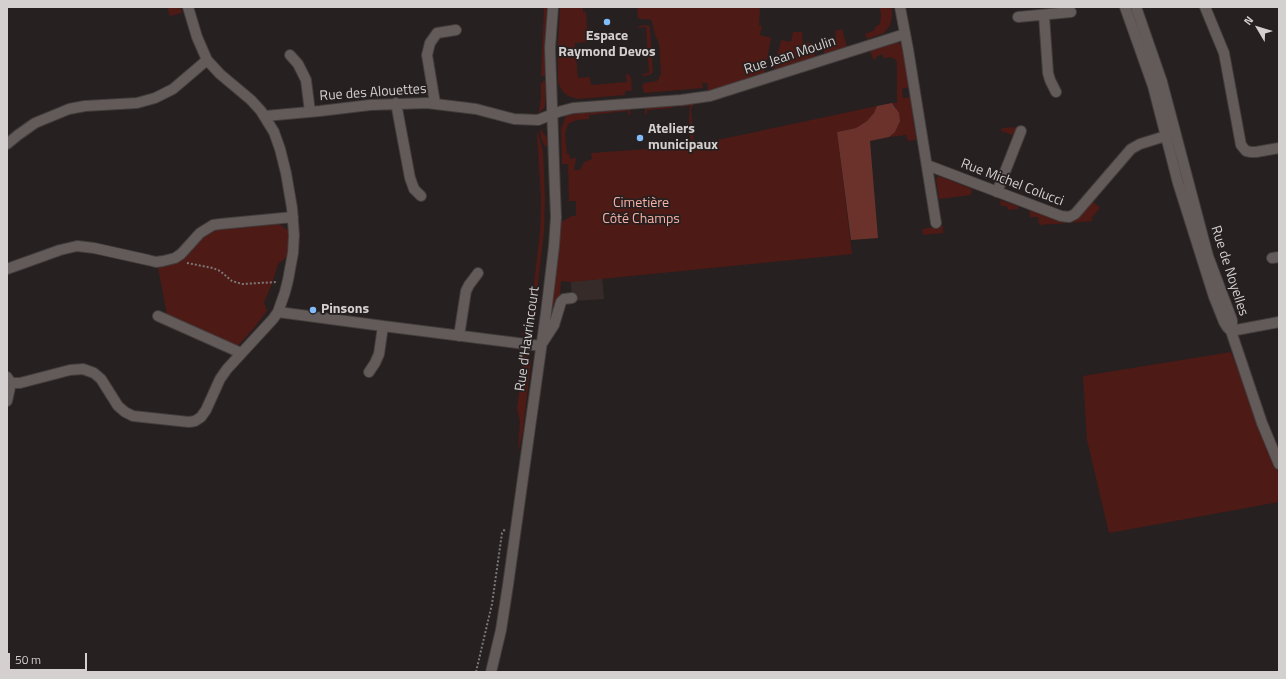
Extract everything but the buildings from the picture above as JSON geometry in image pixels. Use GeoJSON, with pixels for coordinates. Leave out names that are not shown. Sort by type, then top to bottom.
{"type":"FeatureCollection","features":[{"type":"Feature","properties":{"kind":"street"},"geometry":{"type":"LineString","coordinates":[[7,401],[9,380],[20,383],[70,370],[83,369],[94,373],[101,379],[118,406],[129,414],[136,417],[188,422],[195,421],[201,417],[206,410],[220,379],[227,369],[278,312],[288,280],[294,245],[293,217],[283,158],[274,132],[265,116],[207,60],[197,37],[188,7]]}},
{"type":"Feature","properties":{"kind":"street","name":"Rue d'Havrincourt"},"geometry":{"type":"LineString","coordinates":[[491,672],[504,610],[518,518],[553,256],[556,217],[550,48],[552,7]]}},
{"type":"Feature","properties":{"kind":"street"},"geometry":{"type":"LineString","coordinates":[[900,7],[936,223]]}},
{"type":"Feature","properties":{"kind":"street","name":"Rue de Noyelles"},"geometry":{"type":"LineString","coordinates":[[1125,7],[1171,135]]}},
{"type":"Feature","properties":{"kind":"street","name":"Rue de Noyelles"},"geometry":{"type":"LineString","coordinates":[[1136,7],[1162,82],[1181,192],[1212,290],[1224,322],[1231,331],[1262,423],[1279,464]]}},
{"type":"Feature","properties":{"kind":"street"},"geometry":{"type":"LineString","coordinates":[[1205,7],[1226,60],[1241,145],[1246,151],[1251,152],[1279,148]]}},
{"type":"Feature","properties":{"kind":"street"},"geometry":{"type":"LineString","coordinates":[[1018,17],[1030,12],[1044,14],[1071,12]]}},
{"type":"Feature","properties":{"kind":"street"},"geometry":{"type":"LineString","coordinates":[[1044,14],[1048,73],[1056,92]]}},
{"type":"Feature","properties":{"kind":"street"},"geometry":{"type":"LineString","coordinates":[[435,103],[427,55],[430,43],[437,33],[456,30]]}},
{"type":"Feature","properties":{"kind":"street","name":"Rue Jean Moulin"},"geometry":{"type":"LineString","coordinates":[[681,100],[704,97],[723,92],[905,34]]}},
{"type":"Feature","properties":{"kind":"street"},"geometry":{"type":"LineString","coordinates":[[290,55],[298,64],[306,80],[310,112]]}},
{"type":"Feature","properties":{"kind":"street"},"geometry":{"type":"LineString","coordinates":[[7,144],[35,123],[69,109],[85,106],[137,103],[155,98],[173,89],[207,60]]}},
{"type":"Feature","properties":{"kind":"street","name":"Rue des Alouettes"},"geometry":{"type":"LineString","coordinates":[[265,116],[365,105],[435,103],[476,109],[519,120],[538,120],[573,108],[681,100]]}},
{"type":"Feature","properties":{"kind":"street"},"geometry":{"type":"LineString","coordinates":[[396,103],[410,178],[414,189],[421,196]]}},
{"type":"Feature","properties":{"kind":"street"},"geometry":{"type":"LineString","coordinates":[[997,192],[1021,131]]}},
{"type":"Feature","properties":{"kind":"street","name":"Rue Michel Colucci"},"geometry":{"type":"LineString","coordinates":[[927,165],[1061,216],[1069,217],[1075,214],[1131,149],[1140,144],[1171,135]]}},
{"type":"Feature","properties":{"kind":"street"},"geometry":{"type":"LineString","coordinates":[[7,269],[60,250],[77,246],[94,248],[156,262],[175,258],[185,250],[200,233],[213,225],[293,217]]}},
{"type":"Feature","properties":{"kind":"street"},"geometry":{"type":"LineString","coordinates":[[459,336],[466,291],[478,273]]}},
{"type":"Feature","properties":{"kind":"street"},"geometry":{"type":"LineString","coordinates":[[278,312],[541,346],[554,325],[561,302],[564,299],[572,298]]}},
{"type":"Feature","properties":{"kind":"street"},"geometry":{"type":"LineString","coordinates":[[158,316],[241,353]]}},
{"type":"Feature","properties":{"kind":"street"},"geometry":{"type":"LineString","coordinates":[[1231,331],[1279,322]]}},
{"type":"Feature","properties":{"kind":"street"},"geometry":{"type":"LineString","coordinates":[[369,372],[379,354],[383,326]]}},
{"type":"Feature","properties":{"kind":"path"},"geometry":{"type":"LineString","coordinates":[[175,258],[181,261],[213,268],[220,271],[232,280],[242,284],[288,280]]}},
{"type":"Feature","properties":{"kind":"path"},"geometry":{"type":"LineString","coordinates":[[476,672],[492,604],[502,533],[509,522],[518,518]]}},
{"type":"Feature","properties":{"kind":"shaded area"},"geometry":{"type":"Polygon","coordinates":[[[892,103],[899,113],[900,121],[895,132],[889,137],[870,141],[878,238],[851,240],[837,132],[856,128],[867,121],[874,113],[877,106],[892,103]]]}},
{"type":"Feature","properties":{"kind":"shaded area"},"geometry":{"type":"Polygon","coordinates":[[[602,278],[604,299],[572,301],[571,282],[602,278]]]}},
{"type":"Feature","properties":{"kind":"green space"},"geometry":{"type":"Polygon","coordinates":[[[167,7],[180,7],[182,13],[170,16],[167,7]]]}},
{"type":"Feature","properties":{"kind":"green space"},"geometry":{"type":"Polygon","coordinates":[[[544,7],[547,7],[545,43],[546,76],[541,76],[544,7]]]}},
{"type":"Feature","properties":{"kind":"green space"},"geometry":{"type":"Polygon","coordinates":[[[560,7],[583,7],[583,12],[586,12],[588,42],[575,43],[578,78],[590,77],[591,85],[627,82],[626,74],[628,74],[631,77],[632,91],[625,91],[625,95],[578,99],[568,96],[563,92],[558,83],[560,7]]]}},
{"type":"Feature","properties":{"kind":"green space"},"geometry":{"type":"Polygon","coordinates":[[[637,7],[760,7],[759,25],[762,26],[760,35],[771,38],[764,75],[708,91],[707,83],[702,83],[703,88],[644,93],[642,86],[644,83],[657,81],[661,74],[659,43],[655,35],[652,21],[649,19],[638,18],[637,7]]]}},
{"type":"Feature","properties":{"kind":"green space"},"geometry":{"type":"Polygon","coordinates":[[[879,7],[892,7],[890,25],[884,33],[867,39],[865,34],[875,30],[874,28],[880,24],[881,14],[879,7]]]}},
{"type":"Feature","properties":{"kind":"green space"},"geometry":{"type":"Polygon","coordinates":[[[646,25],[650,28],[653,72],[650,75],[643,76],[642,74],[649,73],[646,27],[638,28],[639,26],[646,25]]]}},
{"type":"Feature","properties":{"kind":"green space"},"geometry":{"type":"Polygon","coordinates":[[[842,29],[847,47],[824,55],[823,43],[834,41],[834,39],[836,39],[835,31],[842,29]]]}},
{"type":"Feature","properties":{"kind":"green space"},"geometry":{"type":"Polygon","coordinates":[[[793,32],[802,32],[803,43],[814,43],[815,58],[774,71],[781,40],[791,42],[793,32]]]}},
{"type":"Feature","properties":{"kind":"green space"},"geometry":{"type":"Polygon","coordinates":[[[897,42],[902,44],[910,87],[902,89],[903,98],[910,97],[916,140],[908,141],[906,135],[889,137],[895,132],[896,107],[892,103],[897,103],[897,61],[891,57],[884,58],[882,54],[876,57],[876,59],[873,59],[870,51],[897,42]]]}},
{"type":"Feature","properties":{"kind":"green space"},"geometry":{"type":"Polygon","coordinates":[[[543,81],[546,81],[545,105],[539,113],[541,84],[543,81]]]}},
{"type":"Feature","properties":{"kind":"green space","name":"Cimetière Côté Champs"},"geometry":{"type":"Polygon","coordinates":[[[698,103],[694,104],[691,109],[694,145],[877,106],[874,113],[867,121],[856,128],[837,132],[852,254],[571,282],[561,281],[560,294],[550,329],[561,221],[572,216],[576,216],[576,201],[569,201],[568,164],[562,164],[561,129],[565,117],[573,113],[628,108],[631,113],[629,116],[628,111],[589,115],[589,119],[577,120],[568,124],[565,133],[567,154],[569,154],[570,159],[576,158],[574,170],[580,170],[584,162],[592,159],[591,153],[691,146],[689,120],[690,106],[680,107],[679,104],[698,103]]]}},
{"type":"Feature","properties":{"kind":"green space"},"geometry":{"type":"Polygon","coordinates":[[[673,105],[673,108],[647,110],[647,115],[644,112],[647,107],[673,105]]]}},
{"type":"Feature","properties":{"kind":"green space"},"geometry":{"type":"Polygon","coordinates":[[[1017,127],[1016,133],[1013,135],[1001,131],[1002,128],[1017,127]]]}},
{"type":"Feature","properties":{"kind":"green space"},"geometry":{"type":"Polygon","coordinates":[[[540,128],[547,138],[548,144],[545,147],[541,138],[540,128]]]}},
{"type":"Feature","properties":{"kind":"green space"},"geometry":{"type":"Polygon","coordinates":[[[538,133],[543,151],[545,198],[544,232],[533,325],[528,333],[522,335],[521,334],[526,331],[529,326],[540,232],[541,198],[538,133]]]}},
{"type":"Feature","properties":{"kind":"green space"},"geometry":{"type":"Polygon","coordinates":[[[939,176],[972,189],[971,195],[939,199],[936,179],[939,176]]]}},
{"type":"Feature","properties":{"kind":"green space"},"geometry":{"type":"Polygon","coordinates":[[[1000,200],[1018,206],[1018,209],[1008,210],[1007,206],[1001,206],[1000,200]]]}},
{"type":"Feature","properties":{"kind":"green space"},"geometry":{"type":"Polygon","coordinates":[[[1092,201],[1100,208],[1091,219],[1094,221],[1039,225],[1038,217],[1030,217],[1029,208],[1062,221],[1069,221],[1092,201]]]}},
{"type":"Feature","properties":{"kind":"green space"},"geometry":{"type":"Polygon","coordinates":[[[279,224],[289,231],[287,257],[278,264],[272,284],[264,302],[267,311],[235,349],[167,315],[158,267],[171,265],[182,259],[191,252],[200,240],[215,230],[279,224]]]}},
{"type":"Feature","properties":{"kind":"green space"},"geometry":{"type":"Polygon","coordinates":[[[943,226],[943,233],[923,235],[922,229],[943,226]]]}},
{"type":"Feature","properties":{"kind":"green space"},"geometry":{"type":"Polygon","coordinates":[[[518,350],[525,353],[531,360],[523,431],[518,453],[520,421],[517,408],[524,358],[518,350]]]}},
{"type":"Feature","properties":{"kind":"green space"},"geometry":{"type":"Polygon","coordinates":[[[1231,352],[1279,475],[1279,502],[1109,533],[1087,440],[1083,376],[1231,352]]]}},
{"type":"Feature","properties":{"kind":"place","name":"Espace Raymond Devos"},"geometry":{"type":"Point","coordinates":[607,22]}},
{"type":"Feature","properties":{"kind":"place","name":"Ateliers municipaux"},"geometry":{"type":"Point","coordinates":[640,138]}},
{"type":"Feature","properties":{"kind":"place","name":"Pinsons"},"geometry":{"type":"Point","coordinates":[313,310]}}]}
